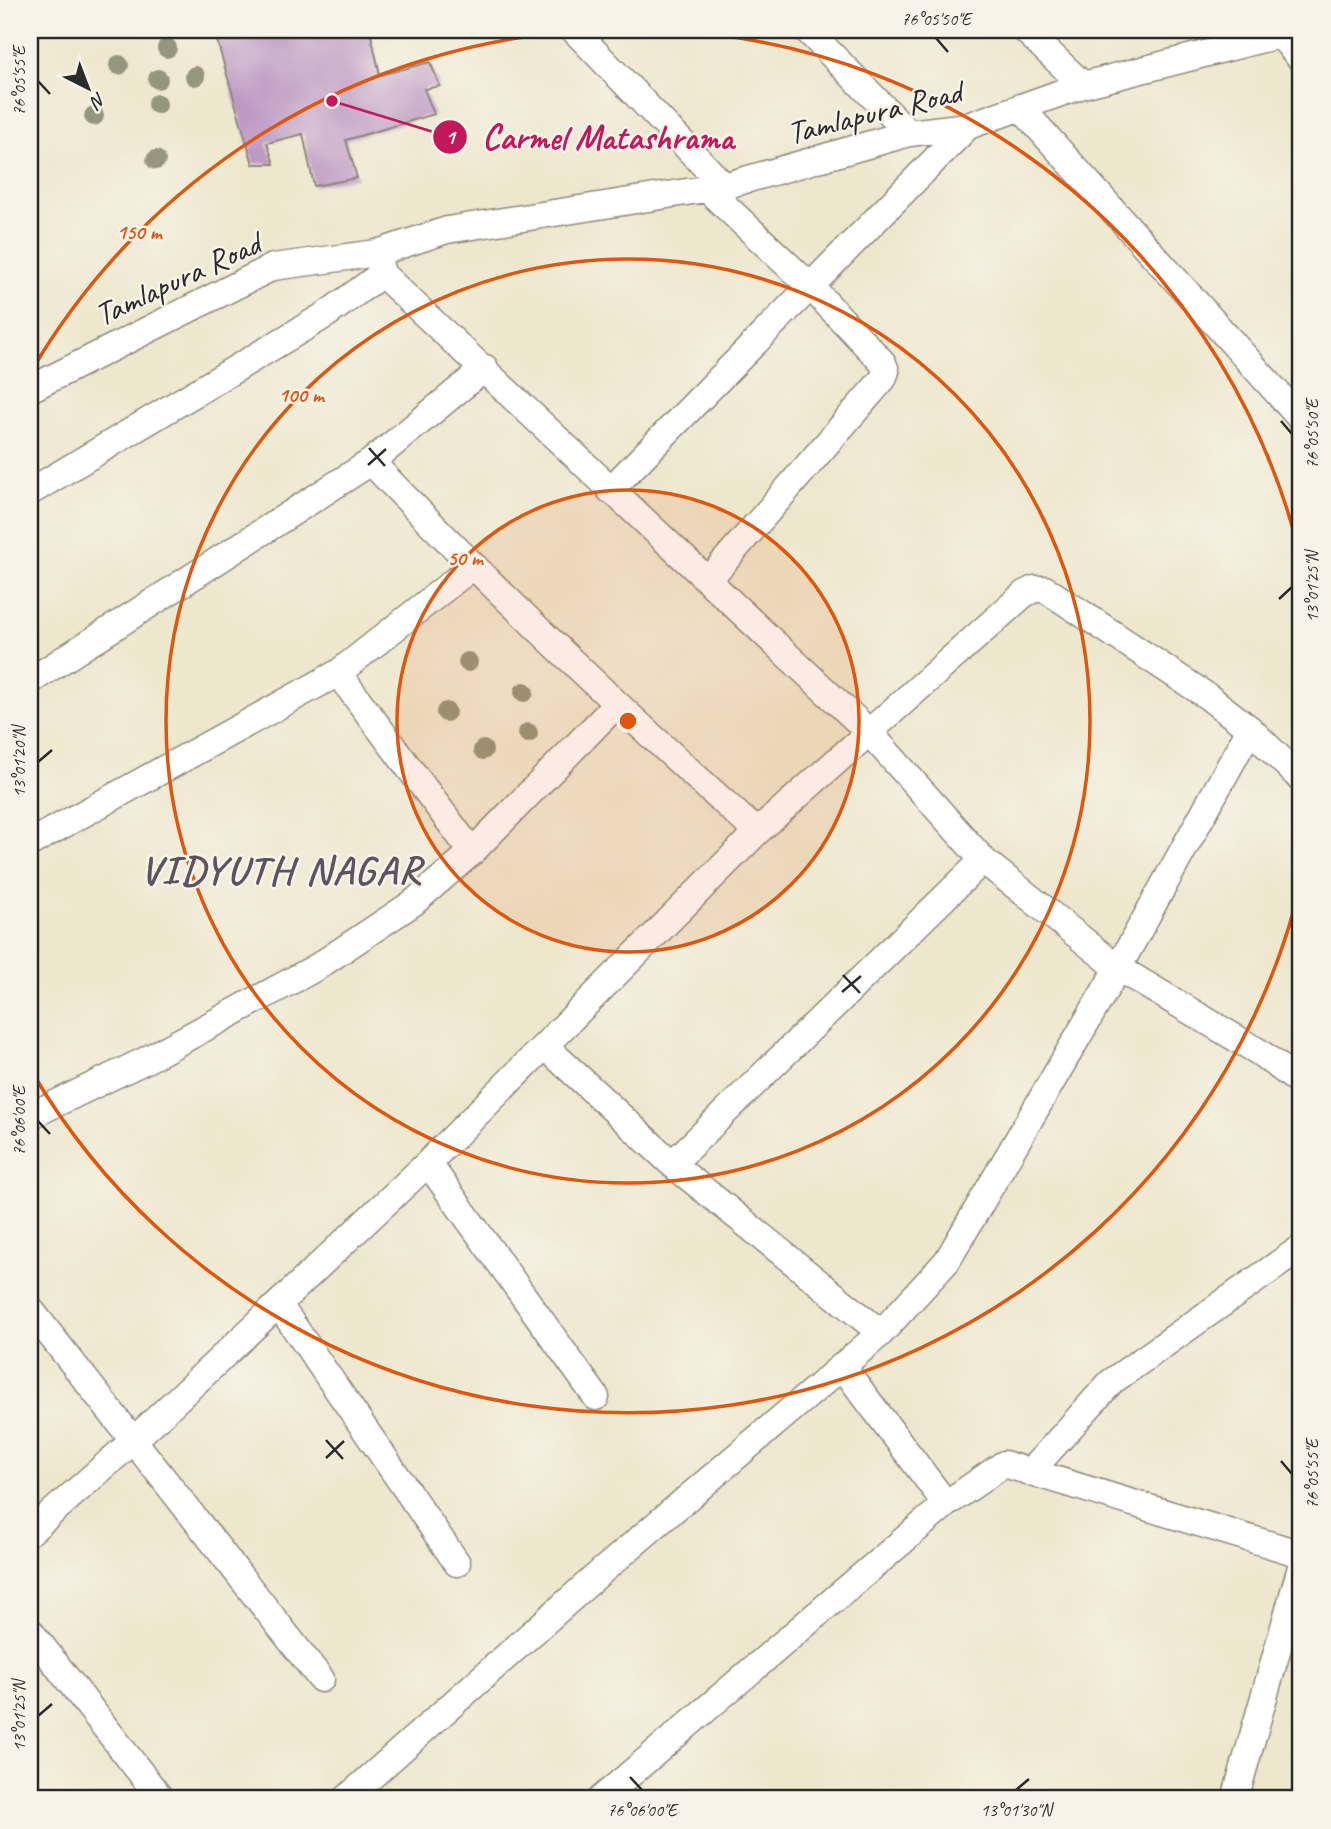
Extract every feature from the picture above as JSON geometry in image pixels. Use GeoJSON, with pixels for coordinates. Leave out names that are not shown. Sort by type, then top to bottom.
{"type":"FeatureCollection","features":[{"type":"Feature","properties":{"kind":"street"},"geometry":{"type":"LineString","coordinates":[[574,30],[886,371],[709,579]]}},
{"type":"Feature","properties":{"kind":"street"},"geometry":{"type":"LineString","coordinates":[[807,30],[909,133]]}},
{"type":"Feature","properties":{"kind":"street"},"geometry":{"type":"LineString","coordinates":[[1025,30],[1083,85]]}},
{"type":"Feature","properties":{"kind":"street"},"geometry":{"type":"LineString","coordinates":[[1289,32],[1301,59]]}},
{"type":"Feature","properties":{"kind":"street","name":"Tamlapura Road"},"geometry":{"type":"LineString","coordinates":[[30,389],[272,267],[379,264],[447,230],[715,187],[909,133],[968,126],[1083,85],[1239,35],[1289,32]]}},
{"type":"Feature","properties":{"kind":"street"},"geometry":{"type":"LineString","coordinates":[[1020,107],[1301,419]]}},
{"type":"Feature","properties":{"kind":"street"},"geometry":{"type":"LineString","coordinates":[[610,490],[812,288],[968,126]]}},
{"type":"Feature","properties":{"kind":"street"},"geometry":{"type":"LineString","coordinates":[[30,492],[327,314],[379,264],[610,490],[709,579],[868,731],[984,860],[1118,968],[1259,1052],[1301,1083]]}},
{"type":"Feature","properties":{"kind":"street"},"geometry":{"type":"LineString","coordinates":[[30,681],[371,462],[485,368]]}},
{"type":"Feature","properties":{"kind":"street"},"geometry":{"type":"LineString","coordinates":[[371,462],[472,567],[615,706],[757,832]]}},
{"type":"Feature","properties":{"kind":"street"},"geometry":{"type":"LineString","coordinates":[[30,843],[338,673],[472,567]]}},
{"type":"Feature","properties":{"kind":"street"},"geometry":{"type":"LineString","coordinates":[[30,1532],[133,1441],[428,1163],[757,832],[868,731],[1034,589],[1045,589],[1207,696],[1250,729],[1301,779]]}},
{"type":"Feature","properties":{"kind":"street"},"geometry":{"type":"LineString","coordinates":[[338,673],[472,852]]}},
{"type":"Feature","properties":{"kind":"street"},"geometry":{"type":"LineString","coordinates":[[30,1116],[146,1060],[317,967],[413,903],[472,852],[615,706]]}},
{"type":"Feature","properties":{"kind":"street"},"geometry":{"type":"LineString","coordinates":[[346,1799],[602,1571],[881,1333],[947,1261],[1118,968],[1250,729]]}},
{"type":"Feature","properties":{"kind":"street"},"geometry":{"type":"LineString","coordinates":[[672,1164],[984,860]]}},
{"type":"Feature","properties":{"kind":"street"},"geometry":{"type":"LineString","coordinates":[[546,1047],[672,1164],[881,1333]]}},
{"type":"Feature","properties":{"kind":"street"},"geometry":{"type":"LineString","coordinates":[[428,1163],[596,1397]]}},
{"type":"Feature","properties":{"kind":"street"},"geometry":{"type":"LineString","coordinates":[[1030,1472],[1111,1382],[1301,1248]]}},
{"type":"Feature","properties":{"kind":"street"},"geometry":{"type":"LineString","coordinates":[[279,1305],[457,1563]]}},
{"type":"Feature","properties":{"kind":"street"},"geometry":{"type":"LineString","coordinates":[[30,1309],[320,1679]]}},
{"type":"Feature","properties":{"kind":"street"},"geometry":{"type":"LineString","coordinates":[[842,1366],[946,1504]]}},
{"type":"Feature","properties":{"kind":"street"},"geometry":{"type":"LineString","coordinates":[[601,1799],[946,1504],[1004,1464],[1301,1554]]}},
{"type":"Feature","properties":{"kind":"street"},"geometry":{"type":"LineString","coordinates":[[1235,1799],[1301,1567]]}},
{"type":"Feature","properties":{"kind":"street"},"geometry":{"type":"LineString","coordinates":[[30,1631],[161,1799]]}},
{"type":"Feature","properties":{"kind":"building"},"geometry":{"type":"Polygon","coordinates":[[[214,30],[370,30],[380,75],[430,62],[440,86],[424,89],[434,114],[346,140],[357,178],[314,186],[303,134],[267,143],[274,164],[253,164],[214,30]]]}},
{"type":"Feature","properties":{"kind":"place","name":"Carmel Matashrama"},"geometry":{"type":"Point","coordinates":[332,101]}},
{"type":"Feature","properties":{"kind":"district","name":"VIDYUTH NAGAR"},"geometry":{"type":"Point","coordinates":[281,869]}}]}
